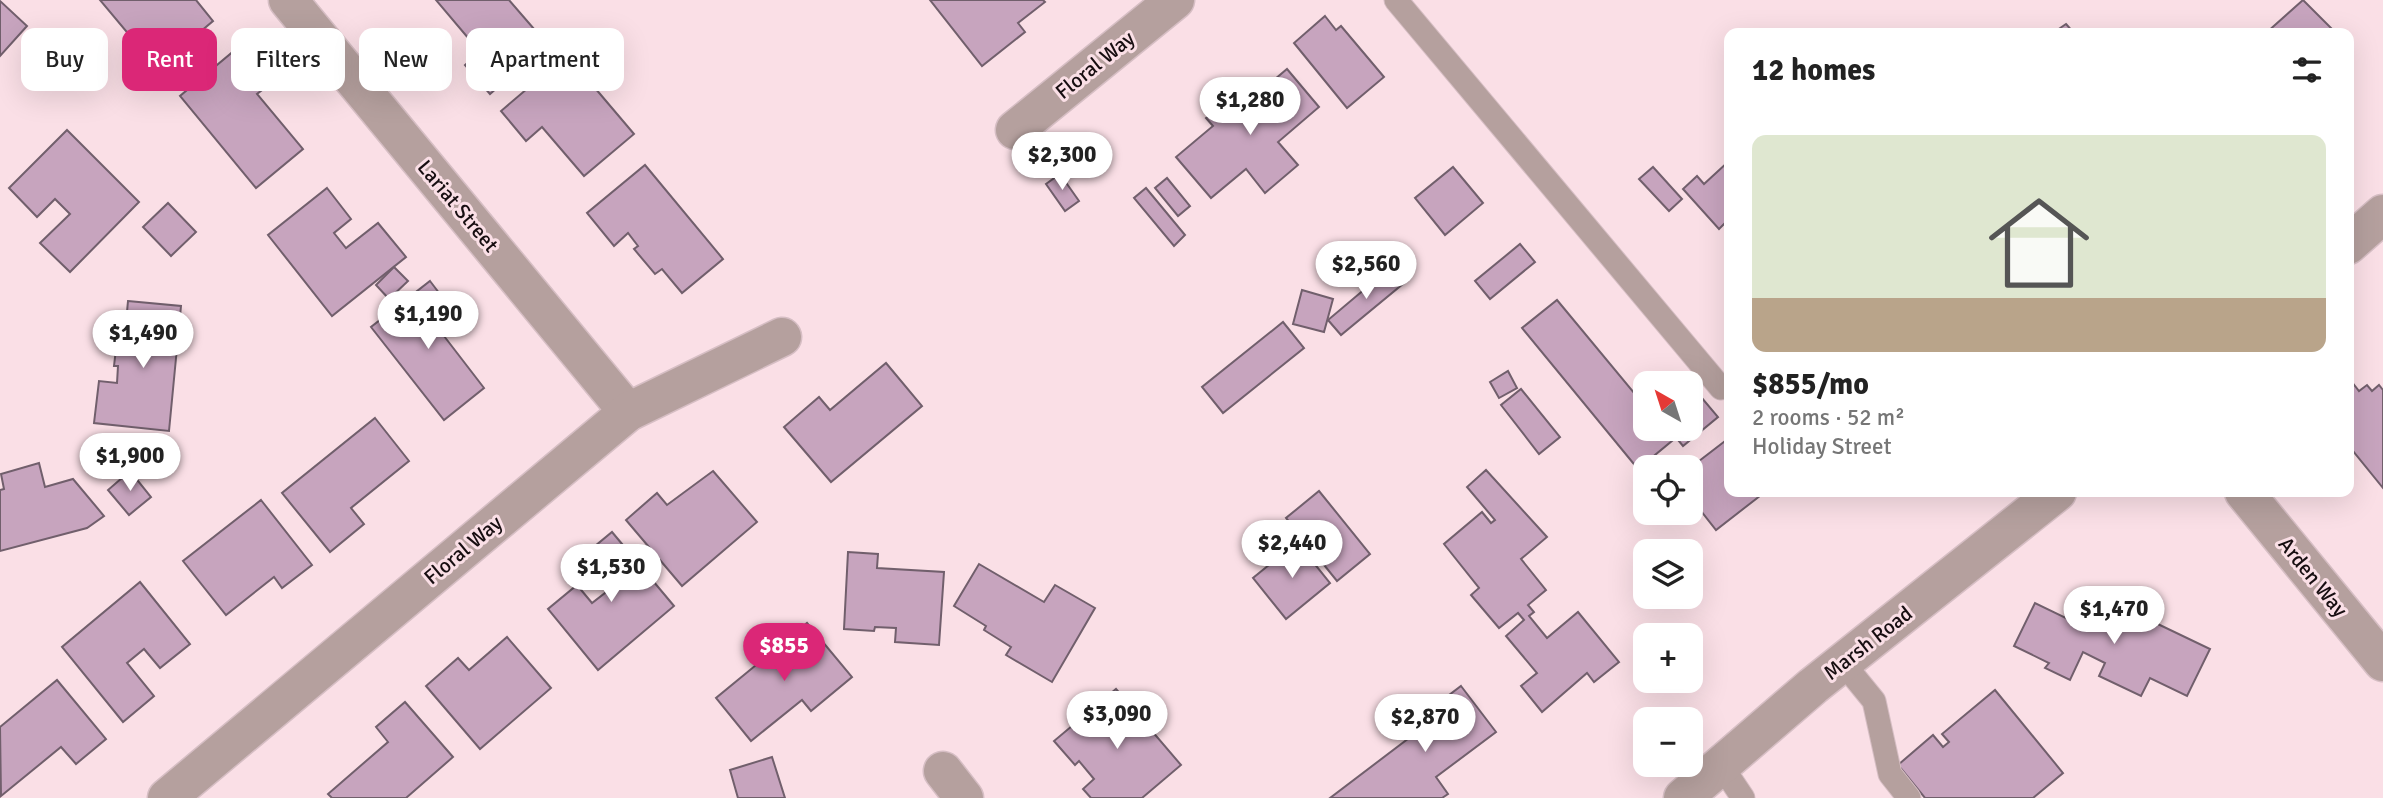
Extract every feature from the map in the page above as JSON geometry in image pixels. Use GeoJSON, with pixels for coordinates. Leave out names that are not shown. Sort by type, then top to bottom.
{"type":"FeatureCollection","features":[{"type":"Feature","properties":{"kind":"street","name":"Lariat Street"},"geometry":{"type":"LineString","coordinates":[[288,0],[628,412]]}},
{"type":"Feature","properties":{"kind":"street","name":"Floral Way"},"geometry":{"type":"LineString","coordinates":[[1015,130],[1175,0]]}},
{"type":"Feature","properties":{"kind":"street"},"geometry":{"type":"LineString","coordinates":[[2354,240],[2383,214]]}},
{"type":"Feature","properties":{"kind":"street","name":"Floral Way"},"geometry":{"type":"LineString","coordinates":[[167,798],[628,412],[782,337]]}},
{"type":"Feature","properties":{"kind":"street","name":"Marsh Road"},"geometry":{"type":"LineString","coordinates":[[1683,798],[1843,663],[2051,497]]}},
{"type":"Feature","properties":{"kind":"street","name":"Arden Way"},"geometry":{"type":"LineString","coordinates":[[2248,497],[2383,662]]}},
{"type":"Feature","properties":{"kind":"lane"},"geometry":{"type":"LineString","coordinates":[[1396,0],[1721,388]]}},
{"type":"Feature","properties":{"kind":"lane"},"geometry":{"type":"LineString","coordinates":[[1843,663],[1874,702],[1889,774],[1909,798]]}},
{"type":"Feature","properties":{"kind":"lane"},"geometry":{"type":"LineString","coordinates":[[1721,765],[1743,798]]}},
{"type":"Feature","properties":{"kind":"building"},"geometry":{"type":"Polygon","coordinates":[[[100,0],[196,0],[213,21],[205,28],[123,28],[100,0]]]}},
{"type":"Feature","properties":{"kind":"building"},"geometry":{"type":"Polygon","coordinates":[[[436,0],[509,0],[533,28],[466,28],[466,35],[436,0]]]}},
{"type":"Feature","properties":{"kind":"building"},"geometry":{"type":"Polygon","coordinates":[[[930,0],[1045,2],[1018,23],[1025,32],[982,66],[930,0]]]}},
{"type":"Feature","properties":{"kind":"building"},"geometry":{"type":"Polygon","coordinates":[[[2303,0],[2331,28],[2272,28],[2303,0]]]}},
{"type":"Feature","properties":{"kind":"building"},"geometry":{"type":"Polygon","coordinates":[[[0,1],[27,26],[21,28],[21,33],[0,56],[0,1]]]}},
{"type":"Feature","properties":{"kind":"building"},"geometry":{"type":"Polygon","coordinates":[[[1325,16],[1336,30],[1341,26],[1384,77],[1347,108],[1294,43],[1325,16]]]}},
{"type":"Feature","properties":{"kind":"building"},"geometry":{"type":"Polygon","coordinates":[[[231,53],[231,91],[261,91],[257,94],[303,149],[256,188],[180,96],[186,91],[217,91],[217,65],[231,53]]]}},
{"type":"Feature","properties":{"kind":"building"},"geometry":{"type":"Polygon","coordinates":[[[1287,69],[1319,107],[1278,142],[1298,165],[1265,193],[1246,169],[1211,198],[1176,157],[1213,126],[1206,118],[1234,94],[1244,105],[1287,69]]]}},
{"type":"Feature","properties":{"kind":"building"},"geometry":{"type":"Polygon","coordinates":[[[525,91],[598,91],[634,134],[584,176],[542,127],[526,141],[501,111],[525,91]]]}},
{"type":"Feature","properties":{"kind":"building"},"geometry":{"type":"Polygon","coordinates":[[[67,130],[139,202],[70,272],[40,243],[70,214],[55,199],[37,217],[9,188],[67,130]]]}},
{"type":"Feature","properties":{"kind":"building"},"geometry":{"type":"Polygon","coordinates":[[[645,165],[723,259],[682,293],[662,269],[655,274],[634,249],[638,246],[628,233],[614,246],[587,213],[645,165]]]}},
{"type":"Feature","properties":{"kind":"building"},"geometry":{"type":"Polygon","coordinates":[[[1724,166],[1724,224],[1719,229],[1683,189],[1697,176],[1704,184],[1724,166]]]}},
{"type":"Feature","properties":{"kind":"building"},"geometry":{"type":"Polygon","coordinates":[[[1453,167],[1483,203],[1445,235],[1415,198],[1453,167]]]}},
{"type":"Feature","properties":{"kind":"building"},"geometry":{"type":"Polygon","coordinates":[[[1653,167],[1682,199],[1669,211],[1639,179],[1653,167]]]}},
{"type":"Feature","properties":{"kind":"building"},"geometry":{"type":"Polygon","coordinates":[[[1060,174],[1079,201],[1065,211],[1046,184],[1060,174]]]}},
{"type":"Feature","properties":{"kind":"building"},"geometry":{"type":"Polygon","coordinates":[[[1167,178],[1190,206],[1178,216],[1155,188],[1167,178]]]}},
{"type":"Feature","properties":{"kind":"building"},"geometry":{"type":"Polygon","coordinates":[[[327,188],[351,219],[334,233],[346,248],[378,223],[406,257],[332,316],[268,235],[327,188]]]}},
{"type":"Feature","properties":{"kind":"building"},"geometry":{"type":"Polygon","coordinates":[[[1146,188],[1185,235],[1174,246],[1134,198],[1146,188]]]}},
{"type":"Feature","properties":{"kind":"building"},"geometry":{"type":"Polygon","coordinates":[[[168,203],[196,232],[171,256],[143,227],[168,203]]]}},
{"type":"Feature","properties":{"kind":"building"},"geometry":{"type":"Polygon","coordinates":[[[1520,244],[1535,262],[1490,299],[1475,281],[1520,244]]]}},
{"type":"Feature","properties":{"kind":"building"},"geometry":{"type":"Polygon","coordinates":[[[394,267],[408,281],[389,299],[376,285],[394,267]]]}},
{"type":"Feature","properties":{"kind":"building"},"geometry":{"type":"Polygon","coordinates":[[[1391,267],[1404,283],[1341,335],[1328,320],[1391,267]]]}},
{"type":"Feature","properties":{"kind":"building"},"geometry":{"type":"Polygon","coordinates":[[[430,281],[452,310],[434,323],[484,388],[444,420],[371,327],[430,281]]]}},
{"type":"Feature","properties":{"kind":"building"},"geometry":{"type":"Polygon","coordinates":[[[1302,290],[1333,299],[1324,332],[1293,324],[1302,290]]]}},
{"type":"Feature","properties":{"kind":"building"},"geometry":{"type":"Polygon","coordinates":[[[1557,300],[1633,392],[1633,441],[1672,441],[1655,455],[1633,455],[1633,463],[1522,328],[1557,300]]]}},
{"type":"Feature","properties":{"kind":"building"},"geometry":{"type":"Polygon","coordinates":[[[128,301],[181,306],[169,431],[94,423],[99,381],[117,383],[118,366],[114,366],[118,332],[125,333],[128,301]]]}},
{"type":"Feature","properties":{"kind":"building"},"geometry":{"type":"Polygon","coordinates":[[[1283,322],[1304,348],[1223,413],[1202,387],[1283,322]]]}},
{"type":"Feature","properties":{"kind":"building"},"geometry":{"type":"Polygon","coordinates":[[[886,363],[922,406],[831,482],[784,427],[819,397],[830,410],[886,363]]]}},
{"type":"Feature","properties":{"kind":"building"},"geometry":{"type":"Polygon","coordinates":[[[1508,371],[1517,388],[1499,398],[1490,382],[1508,371]]]}},
{"type":"Feature","properties":{"kind":"building"},"geometry":{"type":"Polygon","coordinates":[[[2354,385],[2359,391],[2367,385],[2372,391],[2379,385],[2383,390],[2383,488],[2354,452],[2354,385]]]}},
{"type":"Feature","properties":{"kind":"building"},"geometry":{"type":"Polygon","coordinates":[[[1521,389],[1560,437],[1539,454],[1501,405],[1521,389]]]}},
{"type":"Feature","properties":{"kind":"building"},"geometry":{"type":"Polygon","coordinates":[[[1703,399],[1718,417],[1703,429],[1703,399]]]}},
{"type":"Feature","properties":{"kind":"building"},"geometry":{"type":"Polygon","coordinates":[[[375,418],[409,461],[351,508],[364,524],[330,552],[282,493],[375,418]]]}},
{"type":"Feature","properties":{"kind":"building"},"geometry":{"type":"Polygon","coordinates":[[[1724,442],[1724,497],[1759,497],[1716,530],[1703,514],[1703,458],[1724,442]]]}},
{"type":"Feature","properties":{"kind":"building"},"geometry":{"type":"Polygon","coordinates":[[[39,463],[45,487],[73,479],[104,516],[87,528],[0,551],[0,490],[4,489],[1,474],[39,463]]]}},
{"type":"Feature","properties":{"kind":"building"},"geometry":{"type":"Polygon","coordinates":[[[1486,470],[1547,537],[1521,559],[1546,590],[1528,605],[1534,612],[1529,616],[1547,638],[1578,612],[1619,662],[1594,682],[1587,673],[1542,712],[1521,686],[1537,673],[1506,636],[1524,620],[1518,613],[1499,628],[1471,595],[1479,588],[1444,544],[1482,512],[1491,523],[1495,520],[1467,487],[1486,470]]]}},
{"type":"Feature","properties":{"kind":"building"},"geometry":{"type":"Polygon","coordinates":[[[130,471],[151,497],[129,515],[108,490],[130,471]]]}},
{"type":"Feature","properties":{"kind":"building"},"geometry":{"type":"Polygon","coordinates":[[[713,471],[757,522],[682,586],[626,520],[657,493],[667,505],[713,471]]]}},
{"type":"Feature","properties":{"kind":"building"},"geometry":{"type":"Polygon","coordinates":[[[1319,491],[1370,554],[1337,581],[1286,518],[1319,491]]]}},
{"type":"Feature","properties":{"kind":"building"},"geometry":{"type":"Polygon","coordinates":[[[261,500],[312,565],[282,588],[274,577],[226,615],[183,561],[261,500]]]}},
{"type":"Feature","properties":{"kind":"building"},"geometry":{"type":"Polygon","coordinates":[[[612,532],[674,606],[598,670],[548,609],[577,585],[592,603],[610,589],[583,556],[612,532]]]}},
{"type":"Feature","properties":{"kind":"building"},"geometry":{"type":"Polygon","coordinates":[[[1297,542],[1330,583],[1286,619],[1253,578],[1297,542]]]}},
{"type":"Feature","properties":{"kind":"building"},"geometry":{"type":"Polygon","coordinates":[[[848,552],[878,554],[877,568],[944,572],[939,645],[895,642],[896,628],[875,627],[874,631],[844,629],[848,552]]]}},
{"type":"Feature","properties":{"kind":"building"},"geometry":{"type":"Polygon","coordinates":[[[979,564],[1044,602],[1055,585],[1095,608],[1052,682],[1006,655],[1011,647],[984,630],[986,626],[954,606],[979,564]]]}},
{"type":"Feature","properties":{"kind":"building"},"geometry":{"type":"Polygon","coordinates":[[[140,582],[190,644],[160,668],[144,649],[127,663],[154,696],[123,722],[62,647],[140,582]]]}},
{"type":"Feature","properties":{"kind":"building"},"geometry":{"type":"Polygon","coordinates":[[[2091,592],[2210,649],[2187,696],[2150,678],[2141,696],[2099,676],[2105,663],[2083,652],[2070,680],[2045,668],[2049,663],[2014,646],[2035,603],[2076,623],[2091,592]]]}},
{"type":"Feature","properties":{"kind":"building"},"geometry":{"type":"Polygon","coordinates":[[[807,623],[852,677],[811,711],[802,700],[751,741],[716,698],[807,623]]]}},
{"type":"Feature","properties":{"kind":"building"},"geometry":{"type":"Polygon","coordinates":[[[507,637],[551,688],[480,749],[426,686],[458,658],[469,670],[507,637]]]}},
{"type":"Feature","properties":{"kind":"building"},"geometry":{"type":"Polygon","coordinates":[[[57,680],[106,739],[76,764],[61,747],[1,796],[0,727],[57,680]]]}},
{"type":"Feature","properties":{"kind":"building"},"geometry":{"type":"Polygon","coordinates":[[[1461,686],[1496,732],[1436,777],[1448,794],[1442,798],[1330,798],[1438,716],[1432,708],[1461,686]]]}},
{"type":"Feature","properties":{"kind":"building"},"geometry":{"type":"Polygon","coordinates":[[[1116,689],[1181,765],[1142,798],[1091,798],[1083,789],[1094,779],[1079,761],[1075,765],[1054,741],[1116,689]]]}},
{"type":"Feature","properties":{"kind":"building"},"geometry":{"type":"Polygon","coordinates":[[[1995,690],[2063,773],[2033,798],[1925,798],[1898,765],[1933,735],[1943,747],[1949,742],[1942,734],[1995,690]]]}},
{"type":"Feature","properties":{"kind":"building"},"geometry":{"type":"Polygon","coordinates":[[[405,702],[453,757],[406,798],[332,798],[328,794],[388,742],[376,727],[405,702]]]}},
{"type":"Feature","properties":{"kind":"building"},"geometry":{"type":"Polygon","coordinates":[[[772,757],[785,798],[738,798],[730,770],[772,757]]]}}]}
